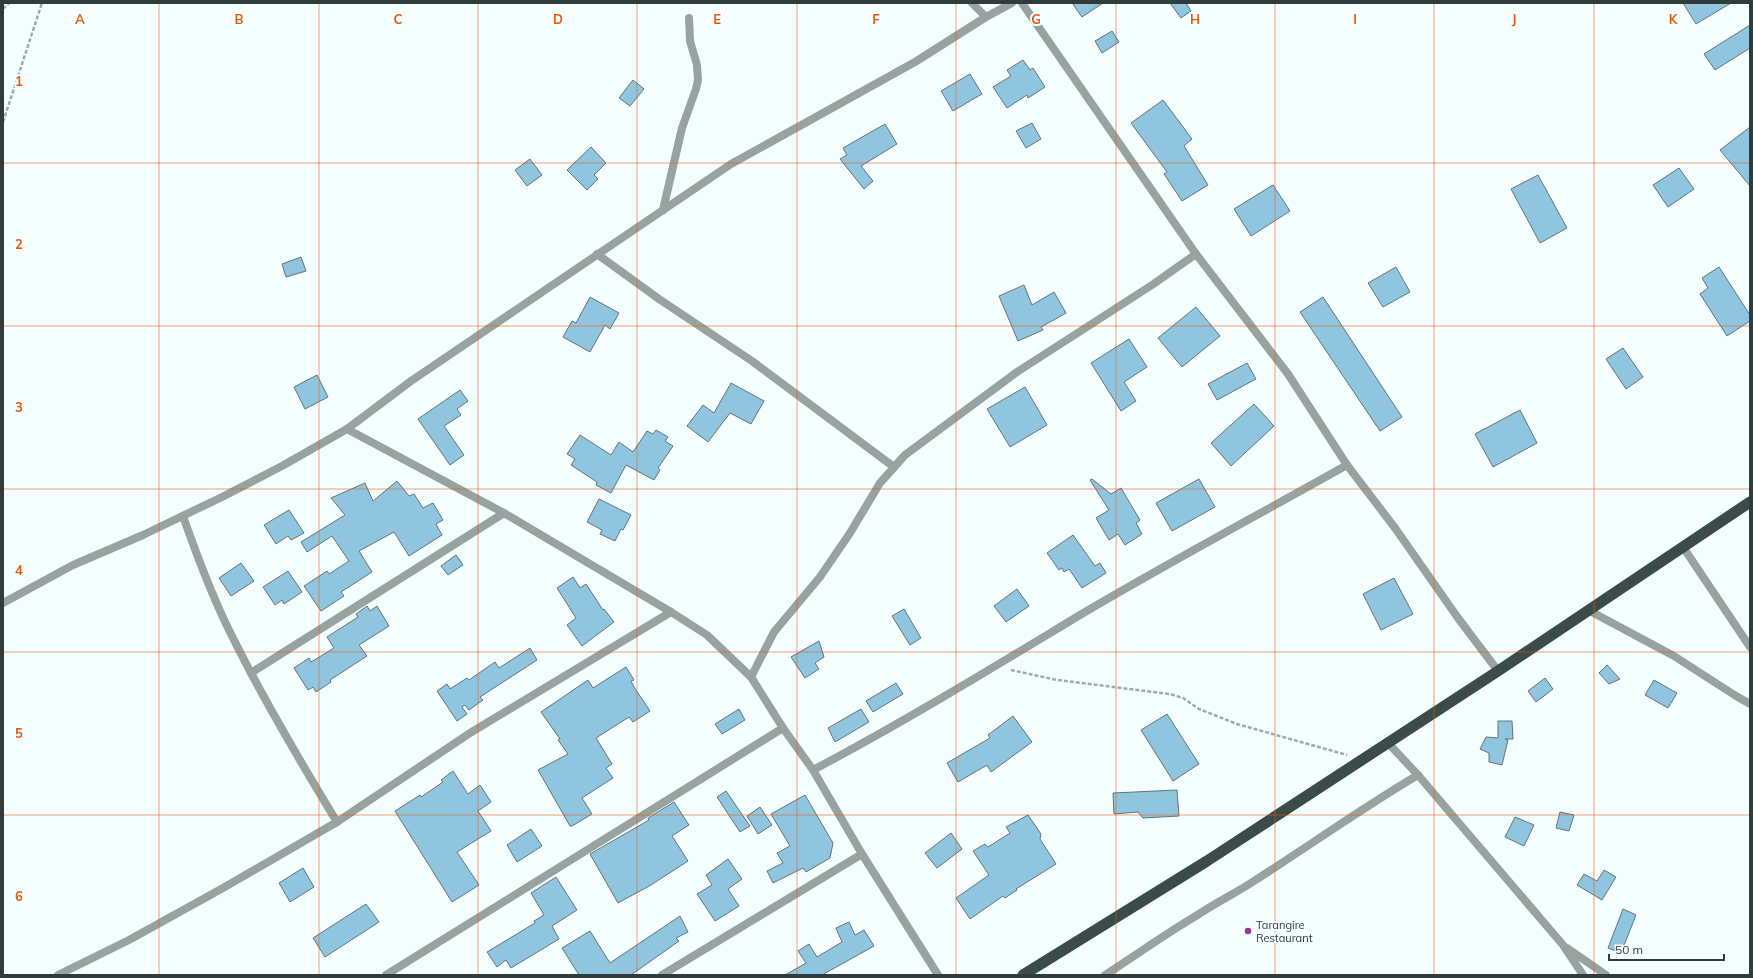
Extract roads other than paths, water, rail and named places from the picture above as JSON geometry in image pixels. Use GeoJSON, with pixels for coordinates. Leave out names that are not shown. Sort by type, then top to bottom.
{"type":"FeatureCollection","features":[{"type":"Feature","properties":{"kind":"highway"},"geometry":{"type":"LineString","coordinates":[[1023,975],[1207,861],[1498,671],[1750,502]]}},
{"type":"Feature","properties":{"kind":"street"},"geometry":{"type":"LineString","coordinates":[[972,3],[986,17]]}},
{"type":"Feature","properties":{"kind":"street"},"geometry":{"type":"LineString","coordinates":[[3,603],[73,565],[183,516],[282,466],[346,429],[412,381],[731,164],[915,62],[986,17],[1012,3]]}},
{"type":"Feature","properties":{"kind":"street"},"geometry":{"type":"LineString","coordinates":[[1022,3],[1196,254],[1288,374],[1347,465],[1395,528],[1458,618],[1498,671]]}},
{"type":"Feature","properties":{"kind":"street"},"geometry":{"type":"LineString","coordinates":[[663,210],[682,128],[698,80],[697,65],[690,41],[689,18]]}},
{"type":"Feature","properties":{"kind":"street"},"geometry":{"type":"LineString","coordinates":[[598,254],[653,295],[752,361],[894,467]]}},
{"type":"Feature","properties":{"kind":"street"},"geometry":{"type":"LineString","coordinates":[[751,677],[774,632],[820,577],[850,533],[880,483],[905,455],[1017,372],[1152,285],[1196,254]]}},
{"type":"Feature","properties":{"kind":"street"},"geometry":{"type":"LineString","coordinates":[[346,429],[504,513],[707,635],[751,677],[783,728],[813,770],[862,854],[938,975]]}},
{"type":"Feature","properties":{"kind":"street"},"geometry":{"type":"LineString","coordinates":[[813,770],[878,736],[1193,550],[1347,465]]}},
{"type":"Feature","properties":{"kind":"street"},"geometry":{"type":"LineString","coordinates":[[251,673],[504,513]]}},
{"type":"Feature","properties":{"kind":"street"},"geometry":{"type":"LineString","coordinates":[[183,516],[197,555],[234,642],[284,736],[336,822]]}},
{"type":"Feature","properties":{"kind":"street"},"geometry":{"type":"LineString","coordinates":[[1683,547],[1750,647]]}},
{"type":"Feature","properties":{"kind":"street"},"geometry":{"type":"LineString","coordinates":[[1588,610],[1674,656],[1750,704]]}},
{"type":"Feature","properties":{"kind":"street"},"geometry":{"type":"LineString","coordinates":[[58,975],[128,940],[223,888],[336,822],[470,733],[671,612]]}},
{"type":"Feature","properties":{"kind":"street"},"geometry":{"type":"LineString","coordinates":[[386,975],[783,728]]}},
{"type":"Feature","properties":{"kind":"street"},"geometry":{"type":"LineString","coordinates":[[1388,743],[1418,775],[1563,945],[1583,975]]}},
{"type":"Feature","properties":{"kind":"street"},"geometry":{"type":"LineString","coordinates":[[1105,975],[1199,914],[1254,882],[1374,802],[1418,775]]}},
{"type":"Feature","properties":{"kind":"street"},"geometry":{"type":"LineString","coordinates":[[662,975],[862,854]]}},
{"type":"Feature","properties":{"kind":"street"},"geometry":{"type":"LineString","coordinates":[[1563,945],[1606,975]]}},
{"type":"Feature","properties":{"kind":"place","name":"Tarangire Restaurant"},"geometry":{"type":"Point","coordinates":[1248,931]}}]}
